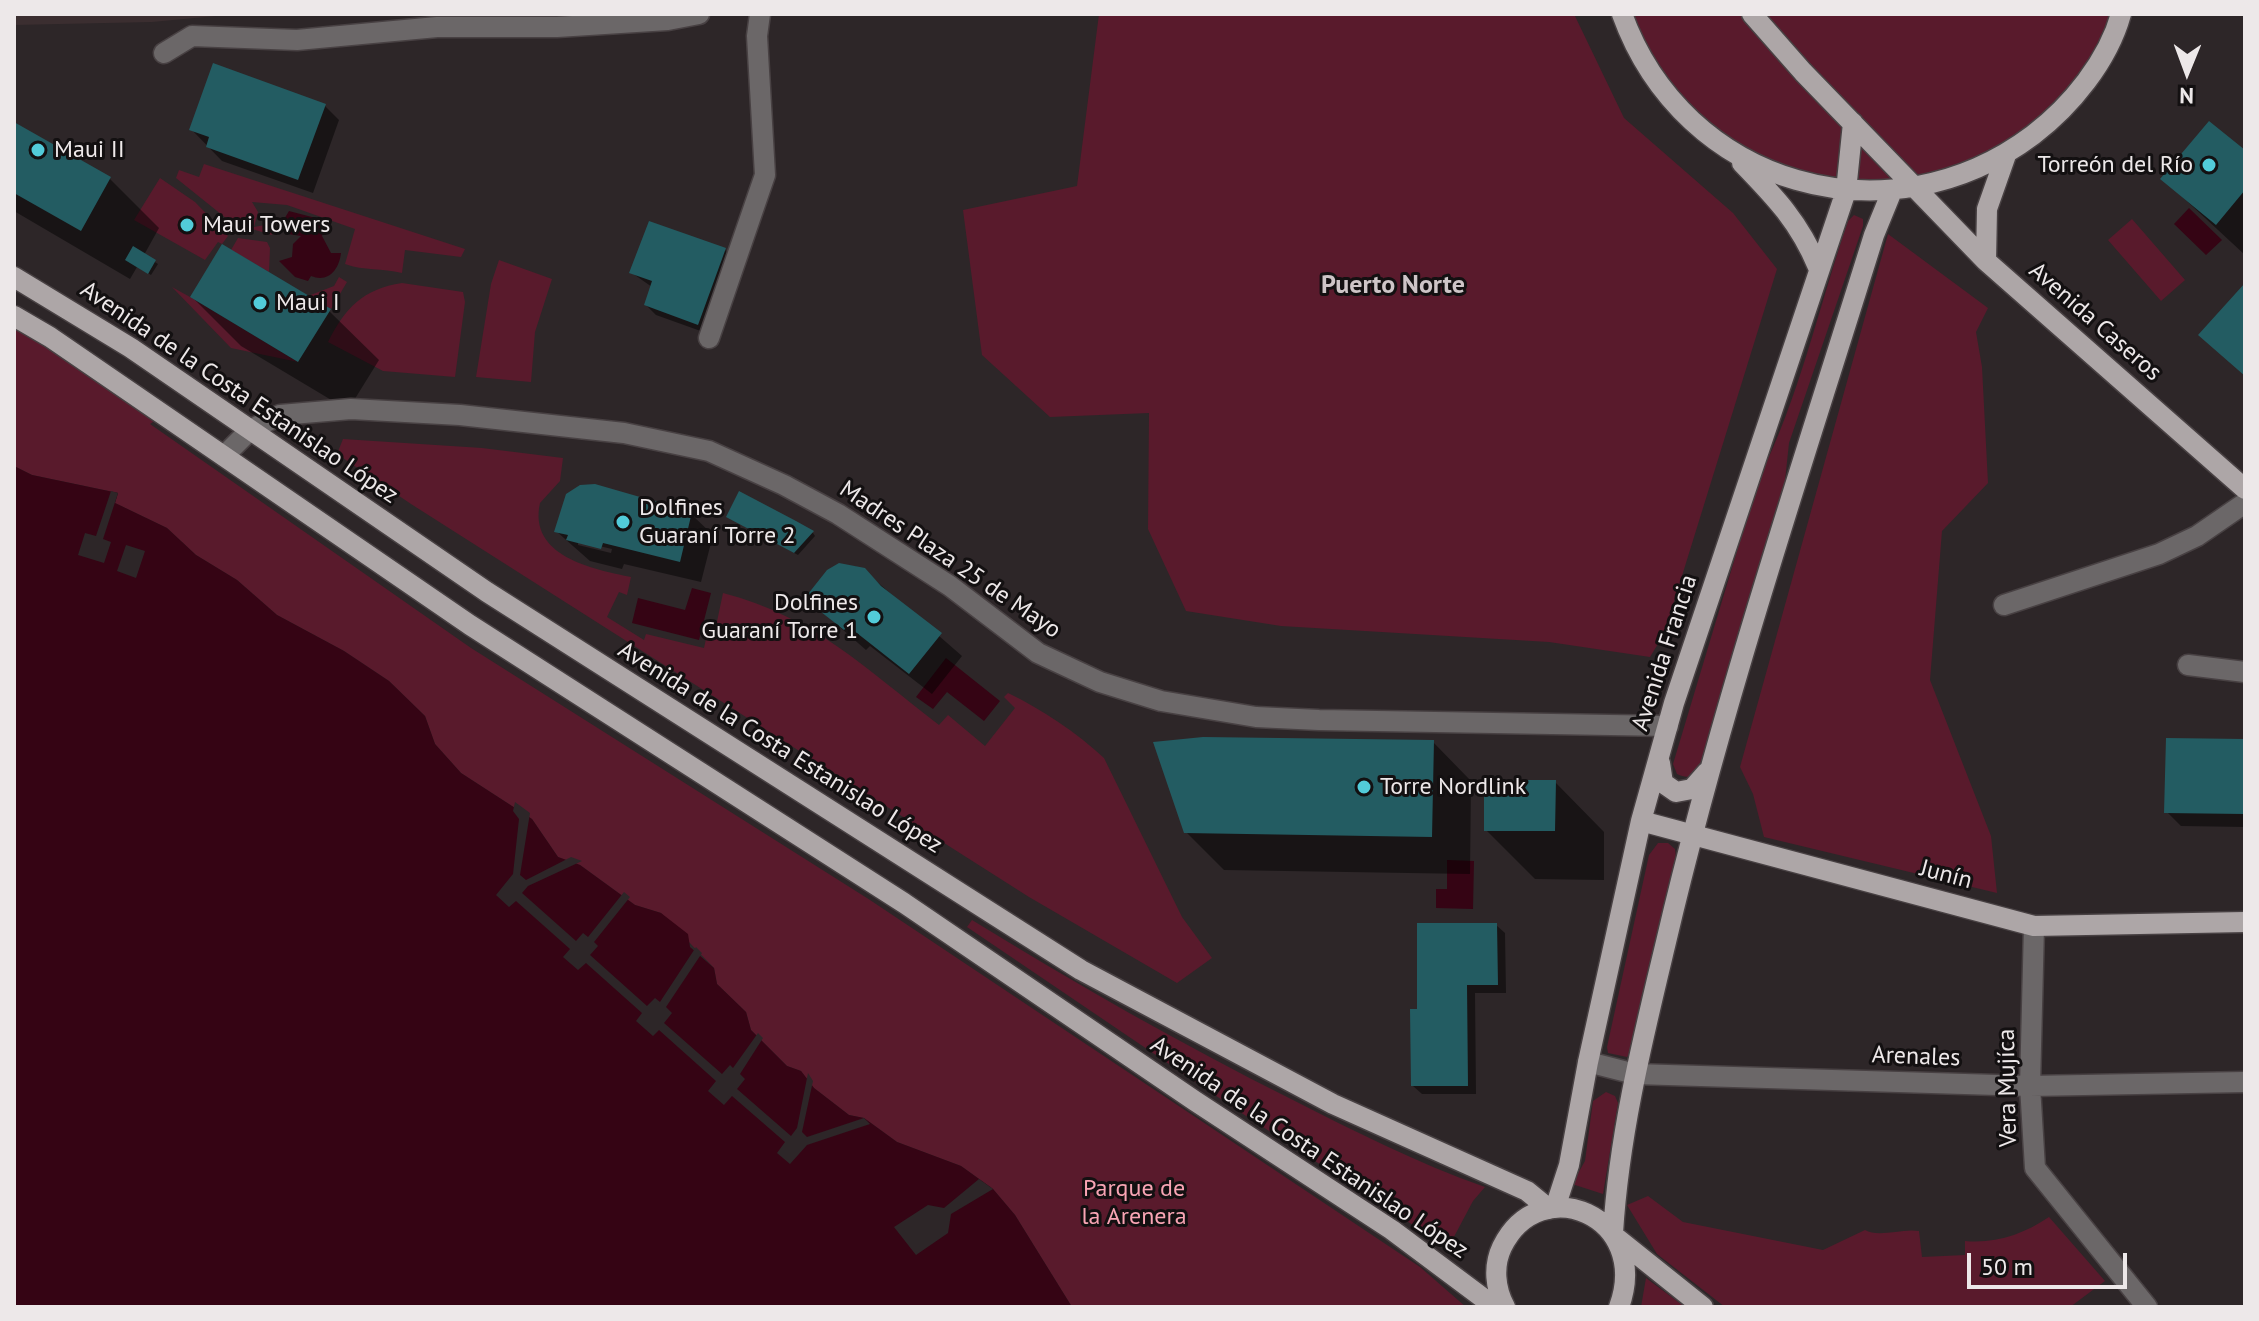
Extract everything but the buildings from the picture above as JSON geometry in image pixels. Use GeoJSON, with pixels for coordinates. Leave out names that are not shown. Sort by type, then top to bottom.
{"type":"FeatureCollection","features":[{"type":"Feature","properties":{"kind":"main road"},"geometry":{"type":"LineString","coordinates":[[1622,14],[1632,40],[1658,83],[1691,121],[1731,151],[1763,169],[1846,191],[1917,188],[1968,173],[2006,155],[2054,119],[2093,72],[2121,14]]}},
{"type":"Feature","properties":{"kind":"main road","name":"Avenida Caseros"},"geometry":{"type":"LineString","coordinates":[[1752,14],[1986,261],[2245,489]]}},
{"type":"Feature","properties":{"kind":"main road","name":"Avenida Francia"},"geometry":{"type":"LineString","coordinates":[[1552,1208],[1569,1165],[1588,1062],[1641,821],[1659,755],[1818,267],[1846,191],[1853,123]]}},
{"type":"Feature","properties":{"kind":"main road"},"geometry":{"type":"LineString","coordinates":[[1731,151],[1784,206],[1803,231],[1818,267]]}},
{"type":"Feature","properties":{"kind":"main road"},"geometry":{"type":"LineString","coordinates":[[1986,261],[1987,209],[2006,155]]}},
{"type":"Feature","properties":{"kind":"main road"},"geometry":{"type":"LineString","coordinates":[[1619,1307],[1627,1285],[1616,1236],[1616,1180],[1635,1074],[1691,834],[1874,235],[1892,191]]}},
{"type":"Feature","properties":{"kind":"main road","name":"Avenida de la Costa Estanislao López"},"geometry":{"type":"LineString","coordinates":[[14,277],[131,348],[500,601],[1081,970],[1333,1104],[1527,1191],[1552,1208]]}},
{"type":"Feature","properties":{"kind":"main road","name":"Avenida de la Costa Estanislao López"},"geometry":{"type":"LineString","coordinates":[[14,316],[470,625],[904,903],[1182,1093],[1392,1230],[1495,1307]]}},
{"type":"Feature","properties":{"kind":"main road"},"geometry":{"type":"LineString","coordinates":[[1659,755],[1660,778],[1676,792],[1692,789],[1711,768]]}},
{"type":"Feature","properties":{"kind":"main road","name":"Junín"},"geometry":{"type":"LineString","coordinates":[[1641,821],[2034,926],[2245,922]]}},
{"type":"Feature","properties":{"kind":"main road"},"geometry":{"type":"LineString","coordinates":[[1505,1307],[1496,1281],[1497,1257],[1508,1235],[1517,1226],[1526,1218],[1552,1208],[1577,1210],[1597,1218],[1703,1307]]}},
{"type":"Feature","properties":{"kind":"street"},"geometry":{"type":"LineString","coordinates":[[164,53],[192,36],[297,40],[437,27],[557,27],[668,20],[699,14]]}},
{"type":"Feature","properties":{"kind":"street"},"geometry":{"type":"LineString","coordinates":[[709,338],[765,175],[757,36],[760,14]]}},
{"type":"Feature","properties":{"kind":"street","name":"Madres Plaza 25 de Mayo"},"geometry":{"type":"LineString","coordinates":[[224,456],[250,430],[280,415],[351,409],[460,415],[624,433],[709,451],[784,485],[838,514],[950,586],[1038,653],[1100,682],[1176,704],[1256,717],[1319,720],[1668,726]]}},
{"type":"Feature","properties":{"kind":"street"},"geometry":{"type":"LineString","coordinates":[[2004,605],[2159,554],[2197,536],[2245,503]]}},
{"type":"Feature","properties":{"kind":"street"},"geometry":{"type":"LineString","coordinates":[[2188,665],[2245,672]]}},
{"type":"Feature","properties":{"kind":"street","name":"Vera Mujíca"},"geometry":{"type":"LineString","coordinates":[[2034,926],[2030,1086],[2035,1168],[2147,1307]]}},
{"type":"Feature","properties":{"kind":"street","name":"Arenales"},"geometry":{"type":"LineString","coordinates":[[1588,1062],[1635,1074],[2030,1086],[2245,1082]]}},
{"type":"Feature","properties":{"kind":"shaded area"},"geometry":{"type":"Polygon","coordinates":[[[14,14],[237,14],[152,22],[14,25],[14,14]]]}},
{"type":"Feature","properties":{"kind":"shaded area"},"geometry":{"type":"Polygon","coordinates":[[[2189,208],[2222,240],[2206,255],[2174,224],[2189,208]]]}},
{"type":"Feature","properties":{"kind":"shaded area"},"geometry":{"type":"Polygon","coordinates":[[[289,211],[327,221],[322,236],[331,253],[341,253],[332,274],[323,278],[311,276],[308,281],[295,277],[279,261],[292,257],[293,244],[301,236],[288,234],[291,229],[283,221],[289,211]]]}},
{"type":"Feature","properties":{"kind":"shaded area"},"geometry":{"type":"Polygon","coordinates":[[[14,466],[32,475],[118,493],[115,503],[167,528],[196,555],[237,580],[277,615],[344,651],[389,681],[425,716],[435,744],[461,773],[532,819],[558,857],[580,865],[635,905],[661,913],[688,934],[690,947],[714,968],[717,984],[746,1012],[751,1030],[787,1066],[801,1071],[814,1088],[849,1115],[864,1118],[897,1142],[961,1166],[993,1189],[1015,1215],[1072,1307],[14,1307],[14,466]]]}},
{"type":"Feature","properties":{"kind":"shaded area"},"geometry":{"type":"Polygon","coordinates":[[[692,588],[711,593],[699,640],[632,623],[638,598],[685,610],[692,588]]]}},
{"type":"Feature","properties":{"kind":"shaded area"},"geometry":{"type":"Polygon","coordinates":[[[946,658],[1000,701],[984,721],[947,692],[933,709],[916,697],[946,658]]]}},
{"type":"Feature","properties":{"kind":"shaded area"},"geometry":{"type":"Polygon","coordinates":[[[1447,860],[1474,861],[1473,909],[1436,908],[1436,889],[1447,889],[1447,860]]]}},
{"type":"Feature","properties":{"kind":"green space"},"geometry":{"type":"Polygon","coordinates":[[[1099,14],[1574,14],[1624,118],[1733,213],[1777,269],[1664,634],[1650,657],[1549,642],[1281,626],[1186,611],[1148,529],[1149,413],[1050,417],[982,355],[963,210],[1077,186],[1099,14]]]}},
{"type":"Feature","properties":{"kind":"green space"},"geometry":{"type":"Polygon","coordinates":[[[1622,14],[2121,14],[2054,119],[1968,173],[1823,188],[1691,121],[1622,14]]]}},
{"type":"Feature","properties":{"kind":"green space"},"geometry":{"type":"Polygon","coordinates":[[[204,164],[465,249],[461,257],[405,250],[402,273],[345,264],[355,229],[287,205],[252,202],[258,212],[254,227],[265,225],[273,231],[272,235],[232,223],[176,178],[179,170],[199,177],[204,164]]]}},
{"type":"Feature","properties":{"kind":"green space"},"geometry":{"type":"Polygon","coordinates":[[[160,178],[195,202],[228,236],[222,244],[218,242],[205,260],[134,220],[160,178]]]}},
{"type":"Feature","properties":{"kind":"green space"},"geometry":{"type":"Polygon","coordinates":[[[1854,215],[1863,219],[1863,226],[1789,443],[1784,490],[1702,767],[1691,776],[1681,776],[1673,764],[1759,478],[1786,416],[1848,221],[1854,215]]]}},
{"type":"Feature","properties":{"kind":"green space"},"geometry":{"type":"Polygon","coordinates":[[[2132,219],[2185,280],[2161,301],[2108,240],[2132,219]]]}},
{"type":"Feature","properties":{"kind":"green space"},"geometry":{"type":"Polygon","coordinates":[[[1888,234],[1988,308],[1976,332],[1982,367],[1988,483],[1942,531],[1930,680],[1991,836],[1997,893],[1764,837],[1753,794],[1740,767],[1888,234]]]}},
{"type":"Feature","properties":{"kind":"green space"},"geometry":{"type":"Polygon","coordinates":[[[238,238],[267,242],[270,248],[269,272],[231,250],[238,238]]]}},
{"type":"Feature","properties":{"kind":"green space"},"geometry":{"type":"Polygon","coordinates":[[[499,260],[552,279],[535,332],[531,382],[476,377],[491,284],[499,260]]]}},
{"type":"Feature","properties":{"kind":"green space"},"geometry":{"type":"Polygon","coordinates":[[[339,277],[347,282],[331,309],[308,296],[334,286],[339,277]]]}},
{"type":"Feature","properties":{"kind":"green space"},"geometry":{"type":"Polygon","coordinates":[[[402,283],[463,292],[465,302],[455,377],[383,371],[328,342],[341,319],[357,302],[376,290],[402,283]]]}},
{"type":"Feature","properties":{"kind":"green space"},"geometry":{"type":"Polygon","coordinates":[[[172,287],[190,297],[298,362],[231,348],[172,287]]]}},
{"type":"Feature","properties":{"kind":"green space","name":"Parque de la Arenera"},"geometry":{"type":"Polygon","coordinates":[[[14,316],[163,415],[150,424],[471,648],[870,900],[1420,1267],[1466,1307],[1072,1307],[1015,1215],[993,1189],[961,1166],[897,1142],[864,1118],[849,1115],[814,1088],[801,1071],[787,1066],[751,1030],[746,1012],[717,984],[714,968],[661,913],[635,905],[580,865],[558,857],[532,819],[461,773],[435,744],[425,716],[389,681],[344,651],[277,615],[237,580],[196,555],[167,528],[115,503],[118,493],[32,475],[14,466],[14,316]]]}},
{"type":"Feature","properties":{"kind":"green space"},"geometry":{"type":"Polygon","coordinates":[[[343,439],[482,448],[563,458],[560,481],[540,503],[539,521],[544,536],[553,548],[566,557],[599,570],[631,577],[627,595],[619,592],[607,617],[644,640],[646,634],[704,648],[708,630],[715,631],[723,593],[756,603],[813,631],[863,665],[939,725],[948,715],[985,746],[1015,708],[1004,697],[1008,693],[1034,707],[1071,730],[1104,758],[1182,917],[1212,958],[1177,983],[1029,897],[411,504],[337,454],[343,439]]]}},
{"type":"Feature","properties":{"kind":"green space"},"geometry":{"type":"Polygon","coordinates":[[[1658,843],[1668,843],[1675,849],[1676,858],[1632,1049],[1627,1057],[1608,1053],[1607,1047],[1649,855],[1658,843]]]}},
{"type":"Feature","properties":{"kind":"green space"},"geometry":{"type":"Polygon","coordinates":[[[972,920],[1129,1013],[1250,1078],[1386,1146],[1485,1187],[1473,1201],[1448,1248],[967,927],[972,920]]]}},
{"type":"Feature","properties":{"kind":"green space"},"geometry":{"type":"Polygon","coordinates":[[[1606,1092],[1615,1096],[1618,1103],[1603,1194],[1572,1184],[1585,1161],[1593,1101],[1606,1092]]]}},
{"type":"Feature","properties":{"kind":"green space"},"geometry":{"type":"Polygon","coordinates":[[[1648,1196],[1683,1222],[1823,1250],[1865,1230],[1877,1233],[1919,1231],[1922,1257],[1965,1255],[1965,1241],[1987,1241],[2009,1236],[2049,1217],[2105,1281],[2070,1307],[1725,1307],[1657,1254],[1627,1205],[1648,1196]]]}},
{"type":"Feature","properties":{"kind":"green space"},"geometry":{"type":"Polygon","coordinates":[[[1646,1278],[1685,1307],[1641,1307],[1646,1278]]]}},
{"type":"Feature","properties":{"kind":"pier"},"geometry":{"type":"Polygon","coordinates":[[[111,491],[118,493],[103,539],[111,542],[104,563],[78,555],[85,533],[96,536],[111,491]]]}},
{"type":"Feature","properties":{"kind":"pier"},"geometry":{"type":"Polygon","coordinates":[[[126,545],[145,551],[136,578],[117,571],[126,545]]]}},
{"type":"Feature","properties":{"kind":"pier"},"geometry":{"type":"Polygon","coordinates":[[[515,802],[530,813],[520,875],[526,880],[571,857],[582,861],[528,886],[522,893],[576,941],[583,933],[588,937],[624,892],[630,897],[594,942],[598,946],[590,955],[647,1006],[655,998],[660,1002],[696,947],[702,953],[666,1007],[672,1013],[664,1023],[722,1074],[730,1065],[733,1068],[758,1033],[763,1038],[740,1074],[745,1079],[737,1089],[791,1136],[797,1128],[808,1073],[813,1081],[802,1132],[807,1137],[864,1118],[870,1124],[807,1145],[790,1164],[777,1153],[785,1142],[732,1096],[724,1105],[708,1091],[716,1081],[659,1030],[653,1036],[636,1021],[642,1013],[586,963],[578,970],[563,957],[570,949],[516,901],[509,907],[496,895],[513,874],[519,819],[513,811],[515,802]]]}},
{"type":"Feature","properties":{"kind":"pier"},"geometry":{"type":"Polygon","coordinates":[[[979,1179],[993,1189],[951,1214],[948,1233],[916,1255],[894,1227],[928,1205],[944,1208],[979,1179]]]}},
{"type":"Feature","properties":{"kind":"place","name":"Maui II"},"geometry":{"type":"Point","coordinates":[38,150]}},
{"type":"Feature","properties":{"kind":"place","name":"Torreón del Río"},"geometry":{"type":"Point","coordinates":[2209,165]}},
{"type":"Feature","properties":{"kind":"place","name":"Maui Towers"},"geometry":{"type":"Point","coordinates":[187,225]}},
{"type":"Feature","properties":{"kind":"place","name":"Maui I"},"geometry":{"type":"Point","coordinates":[260,303]}},
{"type":"Feature","properties":{"kind":"place","name":"Dolfines Guaraní Torre 2"},"geometry":{"type":"Point","coordinates":[623,522]}},
{"type":"Feature","properties":{"kind":"place","name":"Dolfines Guaraní Torre 1"},"geometry":{"type":"Point","coordinates":[874,617]}},
{"type":"Feature","properties":{"kind":"place","name":"Torre Nordlink"},"geometry":{"type":"Point","coordinates":[1364,787]}},
{"type":"Feature","properties":{"kind":"district","name":"Puerto Norte"},"geometry":{"type":"Point","coordinates":[1393,286]}}]}
